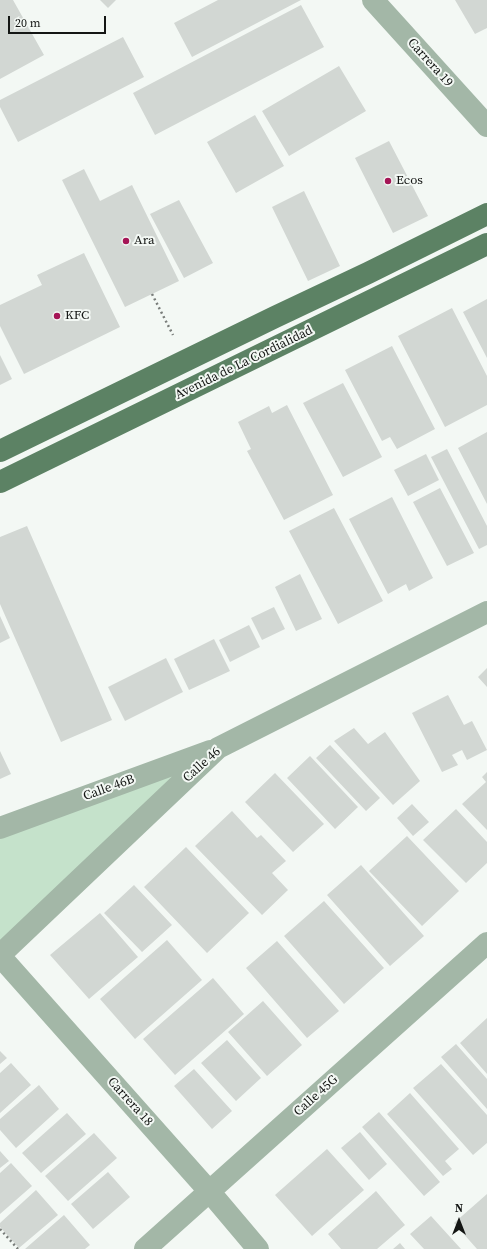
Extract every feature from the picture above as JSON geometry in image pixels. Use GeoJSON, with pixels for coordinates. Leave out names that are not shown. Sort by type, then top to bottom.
{"type":"FeatureCollection","features":[{"type":"Feature","properties":{"kind":"main road"},"geometry":{"type":"LineString","coordinates":[[0,451],[487,214]]}},
{"type":"Feature","properties":{"kind":"main road","name":"Avenida de La Cordialidad"},"geometry":{"type":"LineString","coordinates":[[0,482],[487,244]]}},
{"type":"Feature","properties":{"kind":"street","name":"Carrera 19"},"geometry":{"type":"LineString","coordinates":[[373,0],[487,126]]}},
{"type":"Feature","properties":{"kind":"street","name":"Calle 46"},"geometry":{"type":"LineString","coordinates":[[0,955],[218,748],[487,612]]}},
{"type":"Feature","properties":{"kind":"street","name":"Calle 46B"},"geometry":{"type":"LineString","coordinates":[[0,828],[218,748]]}},
{"type":"Feature","properties":{"kind":"street","name":"Calle 45G"},"geometry":{"type":"LineString","coordinates":[[145,1249],[487,943]]}},
{"type":"Feature","properties":{"kind":"street","name":"Carrera 18"},"geometry":{"type":"LineString","coordinates":[[0,955],[258,1249]]}},
{"type":"Feature","properties":{"kind":"path"},"geometry":{"type":"LineString","coordinates":[[152,294],[176,341]]}},
{"type":"Feature","properties":{"kind":"path"},"geometry":{"type":"LineString","coordinates":[[0,1230],[18,1249]]}},
{"type":"Feature","properties":{"kind":"green space"},"geometry":{"type":"Polygon","coordinates":[[[199,762],[0,946],[0,836],[199,762]]]}},
{"type":"Feature","properties":{"kind":"building"},"geometry":{"type":"Polygon","coordinates":[[[0,0],[13,0],[44,55],[0,79],[0,0]]]}},
{"type":"Feature","properties":{"kind":"building"},"geometry":{"type":"Polygon","coordinates":[[[100,0],[116,0],[108,8],[100,0]]]}},
{"type":"Feature","properties":{"kind":"building"},"geometry":{"type":"Polygon","coordinates":[[[218,0],[301,0],[192,57],[174,23],[218,0]]]}},
{"type":"Feature","properties":{"kind":"building"},"geometry":{"type":"Polygon","coordinates":[[[455,0],[487,0],[487,28],[475,34],[455,0]]]}},
{"type":"Feature","properties":{"kind":"building"},"geometry":{"type":"Polygon","coordinates":[[[301,5],[324,47],[155,135],[133,93],[301,5]]]}},
{"type":"Feature","properties":{"kind":"building"},"geometry":{"type":"Polygon","coordinates":[[[123,37],[144,77],[18,142],[0,107],[0,100],[123,37]]]}},
{"type":"Feature","properties":{"kind":"building"},"geometry":{"type":"Polygon","coordinates":[[[339,66],[366,111],[289,156],[262,111],[339,66]]]}},
{"type":"Feature","properties":{"kind":"building"},"geometry":{"type":"Polygon","coordinates":[[[255,115],[284,166],[236,193],[207,142],[255,115]]]}},
{"type":"Feature","properties":{"kind":"building","name":"Ecos"},"geometry":{"type":"Polygon","coordinates":[[[389,141],[428,216],[393,233],[355,158],[389,141]]]}},
{"type":"Feature","properties":{"kind":"building","name":"Ara"},"geometry":{"type":"Polygon","coordinates":[[[84,169],[100,201],[132,185],[179,281],[125,307],[62,180],[84,169]]]}},
{"type":"Feature","properties":{"kind":"building"},"geometry":{"type":"Polygon","coordinates":[[[304,191],[340,266],[308,281],[272,207],[304,191]]]}},
{"type":"Feature","properties":{"kind":"building"},"geometry":{"type":"Polygon","coordinates":[[[179,200],[213,263],[184,278],[150,214],[179,200]]]}},
{"type":"Feature","properties":{"kind":"building","name":"KFC"},"geometry":{"type":"Polygon","coordinates":[[[84,253],[120,327],[24,374],[0,326],[0,305],[42,285],[37,275],[84,253]]]}},
{"type":"Feature","properties":{"kind":"building"},"geometry":{"type":"Polygon","coordinates":[[[487,299],[487,358],[463,312],[487,299]]]}},
{"type":"Feature","properties":{"kind":"building"},"geometry":{"type":"Polygon","coordinates":[[[452,308],[487,376],[487,405],[445,427],[398,336],[452,308]]]}},
{"type":"Feature","properties":{"kind":"building"},"geometry":{"type":"Polygon","coordinates":[[[392,346],[435,429],[397,449],[390,437],[382,441],[345,370],[392,346]]]}},
{"type":"Feature","properties":{"kind":"building"},"geometry":{"type":"Polygon","coordinates":[[[0,355],[12,379],[0,385],[0,355]]]}},
{"type":"Feature","properties":{"kind":"building"},"geometry":{"type":"Polygon","coordinates":[[[343,383],[382,457],[343,477],[303,403],[343,383]]]}},
{"type":"Feature","properties":{"kind":"building"},"geometry":{"type":"Polygon","coordinates":[[[287,405],[333,495],[284,520],[247,451],[251,449],[238,422],[269,406],[272,413],[287,405]]]}},
{"type":"Feature","properties":{"kind":"building"},"geometry":{"type":"Polygon","coordinates":[[[487,432],[487,504],[458,448],[487,432]]]}},
{"type":"Feature","properties":{"kind":"building"},"geometry":{"type":"Polygon","coordinates":[[[447,449],[487,526],[487,545],[479,549],[431,457],[447,449]]]}},
{"type":"Feature","properties":{"kind":"building"},"geometry":{"type":"Polygon","coordinates":[[[426,454],[439,480],[408,496],[394,470],[426,454]]]}},
{"type":"Feature","properties":{"kind":"building"},"geometry":{"type":"Polygon","coordinates":[[[440,488],[474,553],[447,566],[413,502],[440,488]]]}},
{"type":"Feature","properties":{"kind":"building"},"geometry":{"type":"Polygon","coordinates":[[[392,497],[433,578],[409,591],[406,584],[388,594],[349,519],[392,497]]]}},
{"type":"Feature","properties":{"kind":"building"},"geometry":{"type":"Polygon","coordinates":[[[334,508],[383,601],[338,624],[289,531],[334,508]]]}},
{"type":"Feature","properties":{"kind":"building"},"geometry":{"type":"Polygon","coordinates":[[[27,526],[112,720],[61,742],[0,604],[0,537],[27,526]]]}},
{"type":"Feature","properties":{"kind":"building"},"geometry":{"type":"Polygon","coordinates":[[[300,574],[322,619],[296,631],[275,587],[300,574]]]}},
{"type":"Feature","properties":{"kind":"building"},"geometry":{"type":"Polygon","coordinates":[[[274,607],[285,629],[262,640],[251,618],[274,607]]]}},
{"type":"Feature","properties":{"kind":"building"},"geometry":{"type":"Polygon","coordinates":[[[0,616],[10,638],[0,643],[0,616]]]}},
{"type":"Feature","properties":{"kind":"building"},"geometry":{"type":"Polygon","coordinates":[[[249,625],[260,647],[230,662],[219,640],[249,625]]]}},
{"type":"Feature","properties":{"kind":"building"},"geometry":{"type":"Polygon","coordinates":[[[214,639],[230,671],[189,690],[174,659],[214,639]]]}},
{"type":"Feature","properties":{"kind":"building"},"geometry":{"type":"Polygon","coordinates":[[[166,658],[183,692],[125,721],[108,687],[166,658]]]}},
{"type":"Feature","properties":{"kind":"building"},"geometry":{"type":"Polygon","coordinates":[[[487,668],[487,687],[478,677],[487,668]]]}},
{"type":"Feature","properties":{"kind":"building"},"geometry":{"type":"Polygon","coordinates":[[[448,695],[464,725],[472,721],[487,750],[467,760],[462,750],[452,755],[458,765],[442,772],[412,713],[448,695]]]}},
{"type":"Feature","properties":{"kind":"building"},"geometry":{"type":"Polygon","coordinates":[[[354,728],[368,744],[385,732],[420,781],[393,805],[334,741],[354,728]]]}},
{"type":"Feature","properties":{"kind":"building"},"geometry":{"type":"Polygon","coordinates":[[[330,745],[380,798],[366,811],[316,758],[330,745]]]}},
{"type":"Feature","properties":{"kind":"building"},"geometry":{"type":"Polygon","coordinates":[[[0,751],[11,774],[0,779],[0,751]]]}},
{"type":"Feature","properties":{"kind":"building"},"geometry":{"type":"Polygon","coordinates":[[[310,756],[358,807],[335,829],[287,778],[310,756]]]}},
{"type":"Feature","properties":{"kind":"building"},"geometry":{"type":"Polygon","coordinates":[[[487,772],[487,830],[462,804],[486,782],[482,777],[487,772]]]}},
{"type":"Feature","properties":{"kind":"building"},"geometry":{"type":"Polygon","coordinates":[[[275,773],[324,824],[293,852],[245,802],[275,773]]]}},
{"type":"Feature","properties":{"kind":"building"},"geometry":{"type":"Polygon","coordinates":[[[412,804],[429,822],[413,836],[397,818],[412,804]]]}},
{"type":"Feature","properties":{"kind":"building"},"geometry":{"type":"Polygon","coordinates":[[[456,809],[487,842],[487,863],[466,883],[423,840],[456,809]]]}},
{"type":"Feature","properties":{"kind":"building"},"geometry":{"type":"Polygon","coordinates":[[[232,811],[257,838],[261,835],[286,861],[272,873],[288,890],[262,915],[195,846],[232,811]]]}},
{"type":"Feature","properties":{"kind":"building"},"geometry":{"type":"Polygon","coordinates":[[[407,836],[459,891],[422,926],[369,871],[407,836]]]}},
{"type":"Feature","properties":{"kind":"building"},"geometry":{"type":"Polygon","coordinates":[[[186,847],[249,913],[207,953],[144,887],[186,847]]]}},
{"type":"Feature","properties":{"kind":"building"},"geometry":{"type":"Polygon","coordinates":[[[361,865],[424,936],[390,966],[327,895],[361,865]]]}},
{"type":"Feature","properties":{"kind":"building"},"geometry":{"type":"Polygon","coordinates":[[[134,885],[172,925],[142,952],[104,913],[134,885]]]}},
{"type":"Feature","properties":{"kind":"building"},"geometry":{"type":"Polygon","coordinates":[[[324,901],[384,968],[344,1004],[284,936],[324,901]]]}},
{"type":"Feature","properties":{"kind":"building"},"geometry":{"type":"Polygon","coordinates":[[[100,913],[138,957],[89,999],[50,955],[100,913]]]}},
{"type":"Feature","properties":{"kind":"building"},"geometry":{"type":"Polygon","coordinates":[[[167,940],[202,980],[135,1039],[100,999],[167,940]]]}},
{"type":"Feature","properties":{"kind":"building"},"geometry":{"type":"Polygon","coordinates":[[[277,941],[339,1011],[307,1038],[246,968],[277,941]]]}},
{"type":"Feature","properties":{"kind":"building"},"geometry":{"type":"Polygon","coordinates":[[[213,978],[244,1014],[175,1075],[143,1039],[213,978]]]}},
{"type":"Feature","properties":{"kind":"building"},"geometry":{"type":"Polygon","coordinates":[[[263,1001],[302,1045],[267,1076],[228,1032],[263,1001]]]}},
{"type":"Feature","properties":{"kind":"building"},"geometry":{"type":"Polygon","coordinates":[[[487,1018],[487,1074],[460,1043],[487,1018]]]}},
{"type":"Feature","properties":{"kind":"building"},"geometry":{"type":"Polygon","coordinates":[[[227,1040],[261,1078],[236,1101],[201,1063],[227,1040]]]}},
{"type":"Feature","properties":{"kind":"building"},"geometry":{"type":"Polygon","coordinates":[[[456,1044],[487,1079],[487,1109],[441,1057],[456,1044]]]}},
{"type":"Feature","properties":{"kind":"building"},"geometry":{"type":"Polygon","coordinates":[[[0,1051],[7,1058],[0,1064],[0,1051]]]}},
{"type":"Feature","properties":{"kind":"building"},"geometry":{"type":"Polygon","coordinates":[[[11,1063],[31,1085],[0,1113],[0,1073],[11,1063]]]}},
{"type":"Feature","properties":{"kind":"building"},"geometry":{"type":"Polygon","coordinates":[[[441,1064],[487,1115],[487,1143],[473,1155],[413,1088],[441,1064]]]}},
{"type":"Feature","properties":{"kind":"building"},"geometry":{"type":"Polygon","coordinates":[[[194,1069],[232,1111],[212,1129],[174,1086],[194,1069]]]}},
{"type":"Feature","properties":{"kind":"building"},"geometry":{"type":"Polygon","coordinates":[[[39,1085],[59,1109],[16,1148],[0,1130],[0,1119],[39,1085]]]}},
{"type":"Feature","properties":{"kind":"building"},"geometry":{"type":"Polygon","coordinates":[[[410,1093],[459,1149],[445,1161],[452,1169],[443,1176],[387,1114],[410,1093]]]}},
{"type":"Feature","properties":{"kind":"building"},"geometry":{"type":"Polygon","coordinates":[[[379,1112],[440,1182],[424,1196],[362,1127],[379,1112]]]}},
{"type":"Feature","properties":{"kind":"building"},"geometry":{"type":"Polygon","coordinates":[[[67,1113],[86,1134],[41,1173],[22,1153],[67,1113]]]}},
{"type":"Feature","properties":{"kind":"building"},"geometry":{"type":"Polygon","coordinates":[[[360,1132],[387,1164],[369,1180],[341,1148],[360,1132]]]}},
{"type":"Feature","properties":{"kind":"building"},"geometry":{"type":"Polygon","coordinates":[[[94,1133],[117,1158],[68,1201],[45,1176],[94,1133]]]}},
{"type":"Feature","properties":{"kind":"building"},"geometry":{"type":"Polygon","coordinates":[[[327,1149],[364,1190],[312,1236],[275,1195],[327,1149]]]}},
{"type":"Feature","properties":{"kind":"building"},"geometry":{"type":"Polygon","coordinates":[[[0,1151],[9,1161],[0,1168],[0,1151]]]}},
{"type":"Feature","properties":{"kind":"building"},"geometry":{"type":"Polygon","coordinates":[[[11,1163],[32,1186],[0,1214],[0,1173],[11,1163]]]}},
{"type":"Feature","properties":{"kind":"building"},"geometry":{"type":"Polygon","coordinates":[[[108,1172],[130,1197],[93,1229],[71,1204],[108,1172]]]}},
{"type":"Feature","properties":{"kind":"building"},"geometry":{"type":"Polygon","coordinates":[[[36,1190],[58,1215],[19,1248],[0,1227],[0,1223],[36,1190]]]}},
{"type":"Feature","properties":{"kind":"building"},"geometry":{"type":"Polygon","coordinates":[[[376,1191],[405,1225],[377,1249],[341,1249],[328,1234],[376,1191]]]}},
{"type":"Feature","properties":{"kind":"building"},"geometry":{"type":"Polygon","coordinates":[[[487,1194],[487,1249],[477,1249],[454,1223],[487,1194]]]}},
{"type":"Feature","properties":{"kind":"building"},"geometry":{"type":"Polygon","coordinates":[[[64,1215],[90,1245],[85,1249],[25,1249],[64,1215]]]}},
{"type":"Feature","properties":{"kind":"building"},"geometry":{"type":"Polygon","coordinates":[[[431,1216],[461,1249],[424,1249],[410,1234],[431,1216]]]}},
{"type":"Feature","properties":{"kind":"building"},"geometry":{"type":"Polygon","coordinates":[[[400,1243],[405,1249],[393,1249],[400,1243]]]}},
{"type":"Feature","properties":{"kind":"place","name":"Ecos"},"geometry":{"type":"Point","coordinates":[388,181]}},
{"type":"Feature","properties":{"kind":"place","name":"Ara"},"geometry":{"type":"Point","coordinates":[126,241]}},
{"type":"Feature","properties":{"kind":"place","name":"KFC"},"geometry":{"type":"Point","coordinates":[57,316]}}]}
